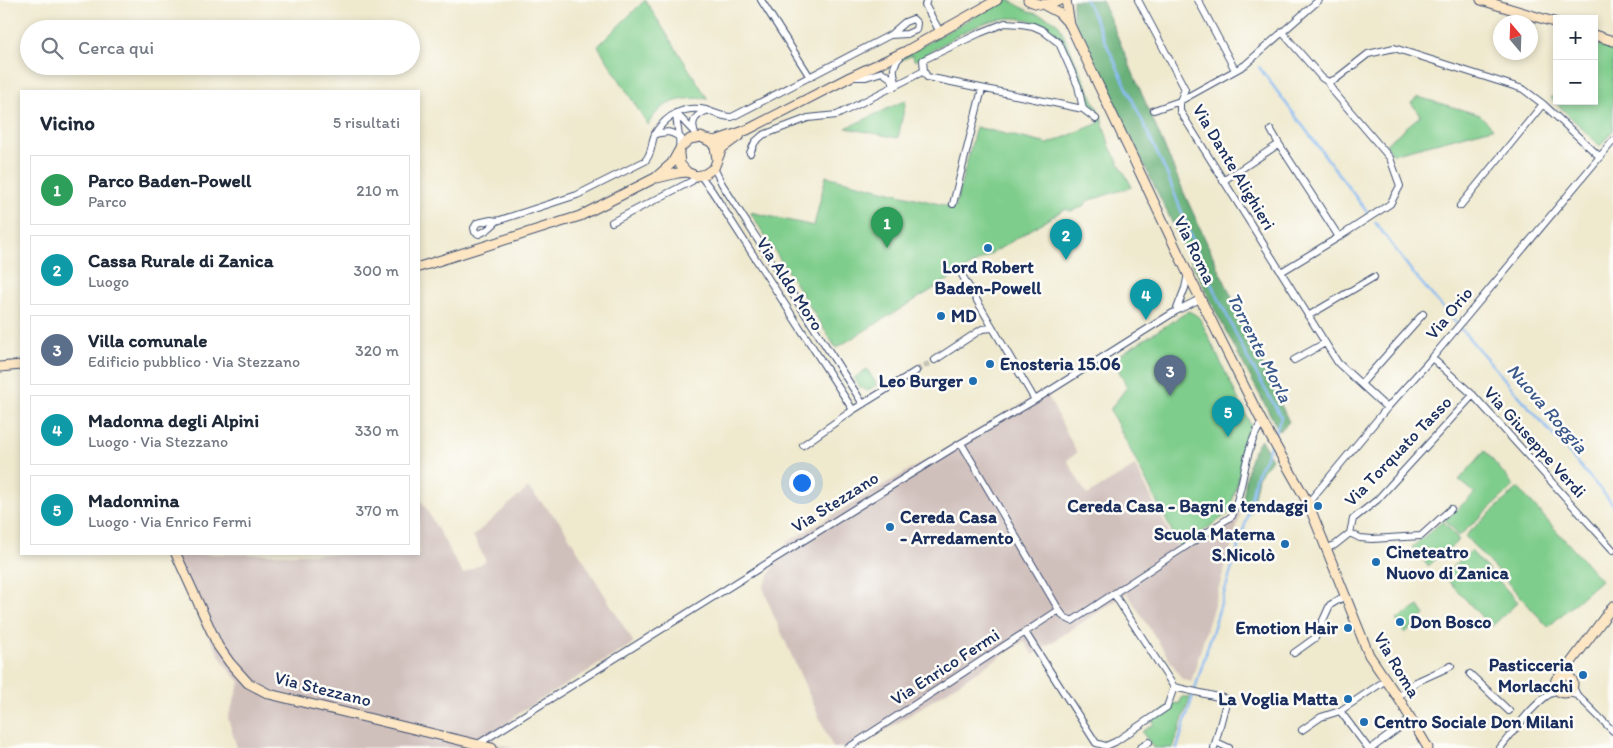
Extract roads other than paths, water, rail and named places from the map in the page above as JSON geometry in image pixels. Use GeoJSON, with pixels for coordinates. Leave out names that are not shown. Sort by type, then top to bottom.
{"type":"FeatureCollection","features":[{"type":"Feature","properties":{"kind":"street"},"geometry":{"type":"LineString","coordinates":[[761,0],[810,77]]}},
{"type":"Feature","properties":{"kind":"street"},"geometry":{"type":"LineString","coordinates":[[927,0],[926,5],[940,32]]}},
{"type":"Feature","properties":{"kind":"street"},"geometry":{"type":"LineString","coordinates":[[420,268],[580,216],[655,178],[672,164],[685,142],[699,136],[715,141],[747,130],[850,77],[906,51],[997,0]]}},
{"type":"Feature","properties":{"kind":"street","name":"Via Roma"},"geometry":{"type":"LineString","coordinates":[[1028,0],[1044,5],[1059,13],[1070,25]]}},
{"type":"Feature","properties":{"kind":"street"},"geometry":{"type":"LineString","coordinates":[[1044,5],[1060,0]]}},
{"type":"Feature","properties":{"kind":"street","name":"Via Roma"},"geometry":{"type":"LineString","coordinates":[[1066,0],[1070,25],[1200,299],[1262,422],[1308,503],[1369,656],[1398,697],[1428,748]]}},
{"type":"Feature","properties":{"kind":"street","name":"Via Dante Alighieri"},"geometry":{"type":"LineString","coordinates":[[1138,0],[1185,89],[1180,100],[1180,112],[1338,363],[1387,408]]}},
{"type":"Feature","properties":{"kind":"street"},"geometry":{"type":"LineString","coordinates":[[1198,0],[1235,70]]}},
{"type":"Feature","properties":{"kind":"street"},"geometry":{"type":"LineString","coordinates":[[1154,110],[1180,100],[1245,65],[1319,0]]}},
{"type":"Feature","properties":{"kind":"street"},"geometry":{"type":"LineString","coordinates":[[1481,0],[1553,22]]}},
{"type":"Feature","properties":{"kind":"street"},"geometry":{"type":"LineString","coordinates":[[1084,109],[1078,86],[1060,43],[1033,26],[1005,23],[923,60],[924,71],[927,77],[1084,109],[1096,120]]}},
{"type":"Feature","properties":{"kind":"street"},"geometry":{"type":"LineString","coordinates":[[1281,272],[1390,204],[1400,186],[1390,158],[1333,91],[1328,82],[1322,78],[1282,32]]}},
{"type":"Feature","properties":{"kind":"street"},"geometry":{"type":"LineString","coordinates":[[497,221],[577,195],[645,161],[651,151],[655,134],[666,120],[676,113],[695,108],[723,117],[732,117],[890,35]]}},
{"type":"Feature","properties":{"kind":"street"},"geometry":{"type":"LineString","coordinates":[[1598,36],[1613,41]]}},
{"type":"Feature","properties":{"kind":"street"},"geometry":{"type":"LineString","coordinates":[[1328,82],[1336,79],[1368,54],[1394,48],[1523,89],[1543,104],[1600,157]]}},
{"type":"Feature","properties":{"kind":"street"},"geometry":{"type":"LineString","coordinates":[[896,86],[892,71],[896,61],[906,51]]}},
{"type":"Feature","properties":{"kind":"street"},"geometry":{"type":"LineString","coordinates":[[750,152],[755,142],[763,135],[808,118],[837,115],[924,71]]}},
{"type":"Feature","properties":{"kind":"street"},"geometry":{"type":"LineString","coordinates":[[850,77],[866,77],[882,72],[892,79],[896,86]]}},
{"type":"Feature","properties":{"kind":"street"},"geometry":{"type":"LineString","coordinates":[[952,204],[982,89]]}},
{"type":"Feature","properties":{"kind":"street"},"geometry":{"type":"LineString","coordinates":[[1460,206],[1543,104]]}},
{"type":"Feature","properties":{"kind":"street"},"geometry":{"type":"LineString","coordinates":[[699,136],[693,126],[694,119],[707,111]]}},
{"type":"Feature","properties":{"kind":"street"},"geometry":{"type":"LineString","coordinates":[[676,113],[699,136],[715,147],[715,163]]}},
{"type":"Feature","properties":{"kind":"street"},"geometry":{"type":"LineString","coordinates":[[676,113],[676,123],[681,138],[680,164],[687,172]]}},
{"type":"Feature","properties":{"kind":"street"},"geometry":{"type":"LineString","coordinates":[[612,222],[710,171],[722,148],[747,130]]}},
{"type":"Feature","properties":{"kind":"street"},"geometry":{"type":"LineString","coordinates":[[1271,130],[1339,237]]}},
{"type":"Feature","properties":{"kind":"street"},"geometry":{"type":"LineString","coordinates":[[655,134],[671,132],[681,138]]}},
{"type":"Feature","properties":{"kind":"street","name":"Via Orio"},"geometry":{"type":"LineString","coordinates":[[1308,503],[1613,141]]}},
{"type":"Feature","properties":{"kind":"street"},"geometry":{"type":"LineString","coordinates":[[1223,181],[1279,144]]}},
{"type":"Feature","properties":{"kind":"street","name":"Via Aldo Moro"},"geometry":{"type":"LineString","coordinates":[[715,163],[722,184],[863,404]]}},
{"type":"Feature","properties":{"kind":"street"},"geometry":{"type":"LineString","coordinates":[[655,178],[687,172],[698,176]]}},
{"type":"Feature","properties":{"kind":"street","name":"Via Aldo Moro"},"geometry":{"type":"LineString","coordinates":[[698,176],[712,191],[853,410]]}},
{"type":"Feature","properties":{"kind":"street"},"geometry":{"type":"LineString","coordinates":[[1176,311],[1188,274]]}},
{"type":"Feature","properties":{"kind":"street"},"geometry":{"type":"LineString","coordinates":[[962,275],[1035,400]]}},
{"type":"Feature","properties":{"kind":"street"},"geometry":{"type":"LineString","coordinates":[[1308,316],[1374,277]]}},
{"type":"Feature","properties":{"kind":"street","name":"Via Stezzano"},"geometry":{"type":"LineString","coordinates":[[478,744],[960,443],[1035,400],[1176,311],[1200,299]]}},
{"type":"Feature","properties":{"kind":"street"},"geometry":{"type":"LineString","coordinates":[[1361,384],[1423,314]]}},
{"type":"Feature","properties":{"kind":"street"},"geometry":{"type":"LineString","coordinates":[[935,360],[982,329],[993,328]]}},
{"type":"Feature","properties":{"kind":"street"},"geometry":{"type":"LineString","coordinates":[[1294,360],[1325,343]]}},
{"type":"Feature","properties":{"kind":"street","name":"Via Giuseppe Verdi"},"geometry":{"type":"LineString","coordinates":[[1432,358],[1473,395],[1613,550]]}},
{"type":"Feature","properties":{"kind":"street"},"geometry":{"type":"LineString","coordinates":[[0,366],[20,365]]}},
{"type":"Feature","properties":{"kind":"street"},"geometry":{"type":"LineString","coordinates":[[803,445],[853,410],[916,371]]}},
{"type":"Feature","properties":{"kind":"street","name":"Via Torquato Tasso"},"geometry":{"type":"LineString","coordinates":[[1327,548],[1335,545],[1350,533],[1353,519],[1377,500],[1473,395]]}},
{"type":"Feature","properties":{"kind":"street"},"geometry":{"type":"LineString","coordinates":[[960,443],[1059,610],[1064,617],[1072,621],[1232,516],[1237,505],[1250,444],[1262,422]]}},
{"type":"Feature","properties":{"kind":"street"},"geometry":{"type":"LineString","coordinates":[[1350,533],[1360,538],[1372,539],[1421,536],[1451,509]]}},
{"type":"Feature","properties":{"kind":"street","name":"Via Stezzano"},"geometry":{"type":"LineString","coordinates":[[176,555],[218,646],[248,683],[269,694],[492,748]]}},
{"type":"Feature","properties":{"kind":"street"},"geometry":{"type":"LineString","coordinates":[[1114,594],[1174,687],[1227,699],[1215,745],[1229,748]]}},
{"type":"Feature","properties":{"kind":"street"},"geometry":{"type":"LineString","coordinates":[[1294,653],[1315,638],[1330,605],[1345,596]]}},
{"type":"Feature","properties":{"kind":"street"},"geometry":{"type":"LineString","coordinates":[[1613,606],[1566,673],[1559,677],[1555,685],[1557,690],[1562,693],[1572,692],[1613,731]]}},
{"type":"Feature","properties":{"kind":"street","name":"Via Enrico Fermi"},"geometry":{"type":"LineString","coordinates":[[848,748],[1059,610]]}},
{"type":"Feature","properties":{"kind":"street"},"geometry":{"type":"LineString","coordinates":[[1025,632],[1078,717],[1098,745],[1106,746],[1115,742],[1167,707],[1174,687]]}},
{"type":"Feature","properties":{"kind":"street"},"geometry":{"type":"LineString","coordinates":[[1398,697],[1416,682],[1451,666]]}},
{"type":"Feature","properties":{"kind":"street"},"geometry":{"type":"LineString","coordinates":[[1566,673],[1573,680],[1572,692]]}},
{"type":"Feature","properties":{"kind":"street"},"geometry":{"type":"LineString","coordinates":[[1470,674],[1509,710]]}},
{"type":"Feature","properties":{"kind":"street"},"geometry":{"type":"LineString","coordinates":[[1302,730],[1321,717],[1340,711],[1386,680]]}},
{"type":"Feature","properties":{"kind":"street"},"geometry":{"type":"LineString","coordinates":[[1500,748],[1532,710],[1548,695],[1557,690]]}},
{"type":"Feature","properties":{"kind":"street"},"geometry":{"type":"LineString","coordinates":[[1340,711],[1368,748]]}},
{"type":"Feature","properties":{"kind":"street"},"geometry":{"type":"LineString","coordinates":[[1372,748],[1411,719]]}},
{"type":"Feature","properties":{"kind":"street"},"geometry":{"type":"LineString","coordinates":[[1140,748],[1149,742]]}},
{"type":"Feature","properties":{"kind":"waterway","name":"Torrente Morla"},"geometry":{"type":"LineString","coordinates":[[1086,0],[1167,174],[1201,262],[1248,359],[1281,417],[1274,436]]}},
{"type":"Feature","properties":{"kind":"waterway","name":"Nuova Roggia"},"geometry":{"type":"LineString","coordinates":[[1259,67],[1367,212]]}},
{"type":"Feature","properties":{"kind":"waterway"},"geometry":{"type":"LineString","coordinates":[[1375,222],[1413,273],[1456,323]]}},
{"type":"Feature","properties":{"kind":"waterway","name":"Nuova Roggia"},"geometry":{"type":"LineString","coordinates":[[1461,329],[1613,504]]}},
{"type":"Feature","properties":{"kind":"waterway","name":"Torrente Morla"},"geometry":{"type":"LineString","coordinates":[[1177,748],[1247,518],[1256,475],[1271,444]]}},
{"type":"Feature","properties":{"kind":"tunnel"},"geometry":{"type":"LineString","coordinates":[[916,371],[935,360]]}},
{"type":"Feature","properties":{"kind":"place","name":"Parco Baden-Powell"},"geometry":{"type":"Point","coordinates":[887,248]}},
{"type":"Feature","properties":{"kind":"place","name":"Lord Robert Baden-Powell"},"geometry":{"type":"Point","coordinates":[988,248]}},
{"type":"Feature","properties":{"kind":"place","name":"Cassa Rurale di Zanica"},"geometry":{"type":"Point","coordinates":[1066,260]}},
{"type":"Feature","properties":{"kind":"place","name":"MD"},"geometry":{"type":"Point","coordinates":[941,316]}},
{"type":"Feature","properties":{"kind":"place","name":"Madonna degli Alpini"},"geometry":{"type":"Point","coordinates":[1146,320]}},
{"type":"Feature","properties":{"kind":"place","name":"Enosteria 15.06"},"geometry":{"type":"Point","coordinates":[990,364]}},
{"type":"Feature","properties":{"kind":"place","name":"Leo Burger"},"geometry":{"type":"Point","coordinates":[973,381]}},
{"type":"Feature","properties":{"kind":"place","name":"Villa comunale"},"geometry":{"type":"Point","coordinates":[1170,396]}},
{"type":"Feature","properties":{"kind":"place","name":"Madonnina"},"geometry":{"type":"Point","coordinates":[1228,437]}},
{"type":"Feature","properties":{"kind":"place","name":"Cereda Casa - Bagni e tendaggi"},"geometry":{"type":"Point","coordinates":[1318,506]}},
{"type":"Feature","properties":{"kind":"place","name":"Cereda Casa - Arredamento"},"geometry":{"type":"Point","coordinates":[890,527]}},
{"type":"Feature","properties":{"kind":"place","name":"Scuola Materna S.Nicolò"},"geometry":{"type":"Point","coordinates":[1285,544]}},
{"type":"Feature","properties":{"kind":"place","name":"Cineteatro Nuovo di Zanica"},"geometry":{"type":"Point","coordinates":[1376,562]}},
{"type":"Feature","properties":{"kind":"place","name":"Don Bosco"},"geometry":{"type":"Point","coordinates":[1400,622]}},
{"type":"Feature","properties":{"kind":"place","name":"Emotion Hair"},"geometry":{"type":"Point","coordinates":[1348,628]}},
{"type":"Feature","properties":{"kind":"place","name":"Pasticceria Morlacchi"},"geometry":{"type":"Point","coordinates":[1583,675]}},
{"type":"Feature","properties":{"kind":"place","name":"La Voglia Matta"},"geometry":{"type":"Point","coordinates":[1348,699]}},
{"type":"Feature","properties":{"kind":"place","name":"Centro Sociale Don Milani"},"geometry":{"type":"Point","coordinates":[1364,722]}}]}
